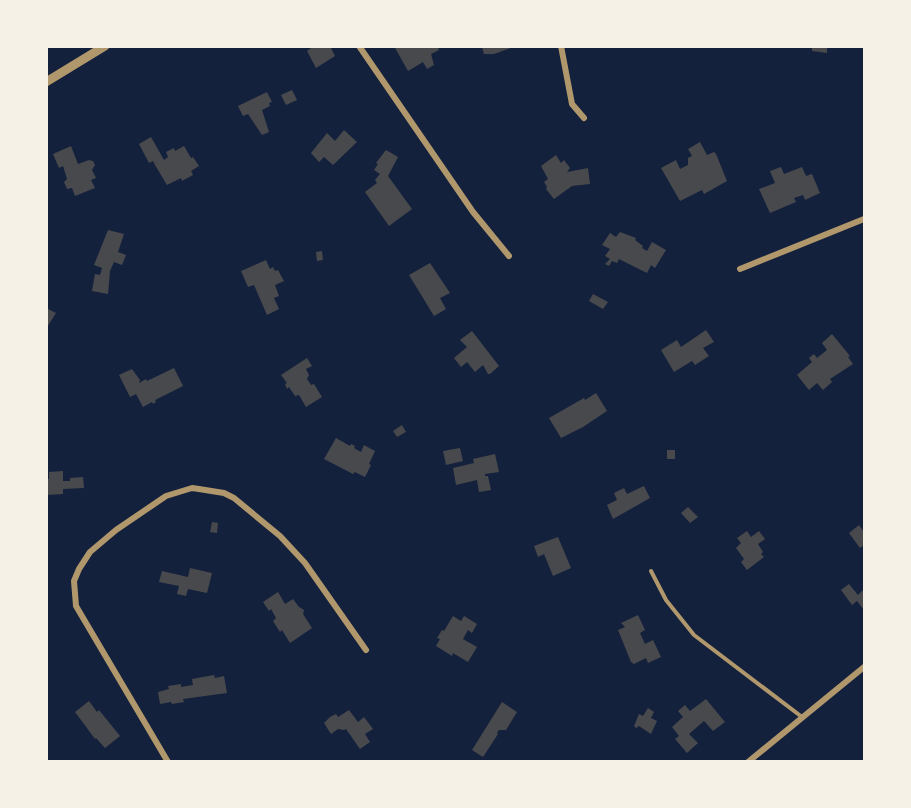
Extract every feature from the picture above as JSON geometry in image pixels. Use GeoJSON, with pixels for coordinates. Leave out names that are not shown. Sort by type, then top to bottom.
{"type":"FeatureCollection","features":[{"type":"Feature","properties":{"kind":"street"},"geometry":{"type":"LineString","coordinates":[[46,82],[105,46]]}},
{"type":"Feature","properties":{"kind":"street"},"geometry":{"type":"LineString","coordinates":[[359,46],[467,203],[509,256]]}},
{"type":"Feature","properties":{"kind":"street"},"geometry":{"type":"LineString","coordinates":[[561,46],[572,104],[584,117]]}},
{"type":"Feature","properties":{"kind":"street"},"geometry":{"type":"LineString","coordinates":[[740,269],[864,219]]}},
{"type":"Feature","properties":{"kind":"street"},"geometry":{"type":"LineString","coordinates":[[168,762],[76,606],[74,581],[78,569],[90,552],[116,530],[166,496],[192,488],[224,493],[234,498],[280,536],[305,563],[366,651]]}},
{"type":"Feature","properties":{"kind":"street"},"geometry":{"type":"LineString","coordinates":[[748,762],[864,667]]}},
{"type":"Feature","properties":{"kind":"lane"},"geometry":{"type":"LineString","coordinates":[[651,571],[666,600],[694,635],[802,717]]}},
{"type":"Feature","properties":{"kind":"building"},"geometry":{"type":"Polygon","coordinates":[[[310,46],[330,46],[335,56],[316,68],[307,51],[311,48],[310,46]]]}},
{"type":"Feature","properties":{"kind":"building"},"geometry":{"type":"Polygon","coordinates":[[[394,46],[437,46],[439,50],[431,54],[434,65],[427,69],[423,62],[408,71],[394,46]]]}},
{"type":"Feature","properties":{"kind":"building"},"geometry":{"type":"Polygon","coordinates":[[[516,46],[494,54],[484,54],[482,47],[516,46]]]}},
{"type":"Feature","properties":{"kind":"building"},"geometry":{"type":"Polygon","coordinates":[[[812,46],[827,46],[827,53],[812,51],[812,46]]]}},
{"type":"Feature","properties":{"kind":"building"},"geometry":{"type":"Polygon","coordinates":[[[292,90],[297,100],[286,105],[281,95],[292,90]]]}},
{"type":"Feature","properties":{"kind":"building"},"geometry":{"type":"Polygon","coordinates":[[[267,92],[272,102],[269,103],[270,106],[262,110],[269,132],[262,135],[248,114],[243,116],[238,106],[267,92]]]}},
{"type":"Feature","properties":{"kind":"building"},"geometry":{"type":"Polygon","coordinates":[[[344,130],[357,142],[333,165],[324,157],[319,162],[311,153],[327,133],[335,141],[344,130]]]}},
{"type":"Feature","properties":{"kind":"building"},"geometry":{"type":"Polygon","coordinates":[[[151,137],[164,160],[168,157],[166,152],[174,148],[175,151],[184,146],[199,166],[191,171],[193,175],[167,185],[153,161],[149,163],[139,144],[151,137]]]}},
{"type":"Feature","properties":{"kind":"building"},"geometry":{"type":"Polygon","coordinates":[[[700,142],[707,155],[714,152],[716,154],[727,181],[704,194],[702,190],[680,201],[661,168],[676,160],[680,169],[688,165],[688,158],[692,156],[688,149],[700,142]]]}},
{"type":"Feature","properties":{"kind":"building"},"geometry":{"type":"Polygon","coordinates":[[[71,146],[78,164],[89,160],[95,165],[92,170],[96,178],[91,180],[95,188],[75,196],[72,188],[67,189],[63,166],[59,168],[53,154],[71,146]]]}},
{"type":"Feature","properties":{"kind":"building"},"geometry":{"type":"Polygon","coordinates":[[[386,150],[398,157],[388,176],[412,209],[389,226],[365,192],[377,183],[375,180],[380,174],[374,170],[378,164],[376,163],[386,150]]]}},
{"type":"Feature","properties":{"kind":"building"},"geometry":{"type":"Polygon","coordinates":[[[556,155],[561,163],[564,160],[570,168],[567,172],[588,168],[590,184],[572,186],[554,199],[546,189],[544,182],[548,179],[541,166],[556,155]]]}},
{"type":"Feature","properties":{"kind":"building"},"geometry":{"type":"Polygon","coordinates":[[[781,167],[784,174],[802,167],[806,176],[812,174],[820,193],[805,200],[803,195],[794,198],[796,202],[770,213],[759,189],[775,183],[770,171],[781,167]]]}},
{"type":"Feature","properties":{"kind":"building"},"geometry":{"type":"Polygon","coordinates":[[[108,230],[124,234],[118,252],[126,255],[122,265],[114,262],[110,271],[108,294],[92,291],[95,274],[100,275],[102,268],[94,265],[108,230]]]}},
{"type":"Feature","properties":{"kind":"building"},"geometry":{"type":"Polygon","coordinates":[[[620,232],[636,238],[635,240],[647,251],[652,242],[666,250],[655,268],[651,265],[647,273],[619,259],[617,263],[612,261],[609,266],[605,264],[610,259],[605,256],[610,249],[602,245],[610,233],[616,237],[620,232]]]}},
{"type":"Feature","properties":{"kind":"building"},"geometry":{"type":"Polygon","coordinates":[[[322,251],[323,260],[317,261],[316,252],[322,251]]]}},
{"type":"Feature","properties":{"kind":"building"},"geometry":{"type":"Polygon","coordinates":[[[266,260],[270,269],[273,267],[275,271],[278,270],[284,281],[275,285],[279,296],[274,298],[279,309],[267,315],[254,285],[248,287],[241,271],[266,260]]]}},
{"type":"Feature","properties":{"kind":"building"},"geometry":{"type":"Polygon","coordinates":[[[430,263],[450,293],[440,298],[446,309],[434,316],[409,275],[430,263]]]}},
{"type":"Feature","properties":{"kind":"building"},"geometry":{"type":"Polygon","coordinates":[[[593,294],[608,302],[603,309],[589,301],[593,294]]]}},
{"type":"Feature","properties":{"kind":"building"},"geometry":{"type":"Polygon","coordinates":[[[46,308],[56,313],[46,329],[46,308]]]}},
{"type":"Feature","properties":{"kind":"building"},"geometry":{"type":"Polygon","coordinates":[[[706,330],[714,342],[703,348],[709,356],[695,365],[692,361],[674,372],[661,350],[677,340],[681,347],[706,330]]]}},
{"type":"Feature","properties":{"kind":"building"},"geometry":{"type":"Polygon","coordinates":[[[472,331],[499,366],[490,374],[483,365],[475,372],[467,362],[461,367],[454,358],[467,347],[460,340],[472,331]]]}},
{"type":"Feature","properties":{"kind":"building"},"geometry":{"type":"Polygon","coordinates":[[[832,334],[850,356],[848,357],[853,364],[830,379],[832,382],[823,390],[817,383],[809,390],[797,375],[812,362],[809,358],[814,354],[817,358],[827,350],[822,343],[832,334]]]}},
{"type":"Feature","properties":{"kind":"building"},"geometry":{"type":"Polygon","coordinates":[[[307,358],[312,366],[306,369],[309,375],[307,379],[311,385],[314,384],[322,397],[306,407],[299,395],[295,396],[289,387],[287,389],[285,384],[287,383],[281,375],[307,358]]]}},
{"type":"Feature","properties":{"kind":"building"},"geometry":{"type":"Polygon","coordinates":[[[174,368],[183,386],[155,400],[153,404],[152,402],[143,407],[136,394],[130,397],[119,375],[132,369],[140,380],[139,383],[174,368]]]}},
{"type":"Feature","properties":{"kind":"building"},"geometry":{"type":"Polygon","coordinates":[[[596,393],[607,411],[561,438],[549,418],[596,393]]]}},
{"type":"Feature","properties":{"kind":"building"},"geometry":{"type":"Polygon","coordinates":[[[402,425],[406,432],[397,437],[393,431],[402,425]]]}},
{"type":"Feature","properties":{"kind":"building"},"geometry":{"type":"Polygon","coordinates":[[[336,438],[350,446],[351,444],[355,446],[354,448],[361,452],[364,445],[375,451],[365,477],[355,472],[353,474],[324,459],[336,438]]]}},
{"type":"Feature","properties":{"kind":"building"},"geometry":{"type":"Polygon","coordinates":[[[460,448],[463,461],[446,465],[443,451],[460,448]]]}},
{"type":"Feature","properties":{"kind":"building"},"geometry":{"type":"Polygon","coordinates":[[[667,450],[675,450],[675,459],[667,459],[667,450]]]}},
{"type":"Feature","properties":{"kind":"building"},"geometry":{"type":"Polygon","coordinates":[[[495,454],[499,472],[485,474],[488,476],[491,490],[479,492],[477,480],[456,485],[453,468],[474,463],[473,459],[495,454]]]}},
{"type":"Feature","properties":{"kind":"building"},"geometry":{"type":"Polygon","coordinates":[[[63,471],[63,481],[83,477],[84,488],[63,489],[63,494],[46,495],[46,479],[49,479],[49,472],[63,471]]]}},
{"type":"Feature","properties":{"kind":"building"},"geometry":{"type":"Polygon","coordinates":[[[644,486],[650,498],[613,519],[607,505],[617,500],[614,493],[624,488],[627,494],[644,486]]]}},
{"type":"Feature","properties":{"kind":"building"},"geometry":{"type":"Polygon","coordinates":[[[688,507],[698,517],[690,523],[681,513],[688,507]]]}},
{"type":"Feature","properties":{"kind":"building"},"geometry":{"type":"Polygon","coordinates":[[[212,522],[218,523],[217,533],[210,532],[212,522]]]}},
{"type":"Feature","properties":{"kind":"building"},"geometry":{"type":"Polygon","coordinates":[[[859,525],[864,532],[864,545],[860,548],[849,533],[859,525]]]}},
{"type":"Feature","properties":{"kind":"building"},"geometry":{"type":"Polygon","coordinates":[[[747,531],[751,537],[759,531],[765,539],[758,544],[764,557],[747,570],[741,562],[744,559],[736,548],[741,543],[737,538],[747,531]]]}},
{"type":"Feature","properties":{"kind":"building"},"geometry":{"type":"Polygon","coordinates":[[[558,537],[571,568],[553,576],[544,554],[538,557],[534,546],[558,537]]]}},
{"type":"Feature","properties":{"kind":"building"},"geometry":{"type":"Polygon","coordinates":[[[190,568],[212,573],[207,593],[188,589],[186,596],[177,594],[179,586],[159,582],[162,571],[188,577],[190,568]]]}},
{"type":"Feature","properties":{"kind":"building"},"geometry":{"type":"Polygon","coordinates":[[[849,584],[858,595],[864,589],[864,610],[857,601],[852,605],[841,590],[849,584]]]}},
{"type":"Feature","properties":{"kind":"building"},"geometry":{"type":"Polygon","coordinates":[[[278,592],[285,604],[293,599],[304,610],[303,614],[312,628],[290,643],[273,621],[276,618],[271,609],[269,611],[263,602],[278,592]]]}},
{"type":"Feature","properties":{"kind":"building"},"geometry":{"type":"Polygon","coordinates":[[[638,615],[645,630],[640,633],[645,644],[653,640],[661,657],[648,663],[646,658],[634,664],[631,662],[618,630],[625,627],[621,623],[638,615]]]}},
{"type":"Feature","properties":{"kind":"building"},"geometry":{"type":"Polygon","coordinates":[[[453,616],[461,621],[464,616],[477,624],[472,633],[468,630],[463,639],[477,647],[468,662],[436,646],[440,639],[437,638],[453,616]]]}},
{"type":"Feature","properties":{"kind":"building"},"geometry":{"type":"Polygon","coordinates":[[[214,675],[215,678],[224,676],[227,693],[183,699],[184,702],[172,704],[171,702],[160,704],[158,692],[169,689],[168,686],[193,685],[192,679],[214,675]]]}},
{"type":"Feature","properties":{"kind":"building"},"geometry":{"type":"Polygon","coordinates":[[[706,699],[725,722],[713,731],[704,721],[689,734],[698,743],[687,753],[675,739],[679,736],[672,727],[683,717],[678,711],[685,705],[690,711],[706,699]]]}},
{"type":"Feature","properties":{"kind":"building"},"geometry":{"type":"Polygon","coordinates":[[[89,701],[120,736],[105,748],[95,739],[75,712],[89,701]]]}},
{"type":"Feature","properties":{"kind":"building"},"geometry":{"type":"Polygon","coordinates":[[[502,702],[517,712],[506,730],[499,730],[483,757],[472,750],[502,702]]]}},
{"type":"Feature","properties":{"kind":"building"},"geometry":{"type":"Polygon","coordinates":[[[648,708],[654,712],[651,718],[657,721],[651,734],[639,726],[636,728],[634,726],[639,714],[643,716],[648,708]]]}},
{"type":"Feature","properties":{"kind":"building"},"geometry":{"type":"Polygon","coordinates":[[[349,710],[358,722],[364,717],[373,729],[365,734],[370,742],[360,749],[346,729],[338,729],[331,734],[324,723],[330,717],[336,714],[338,717],[349,710]]]}}]}
